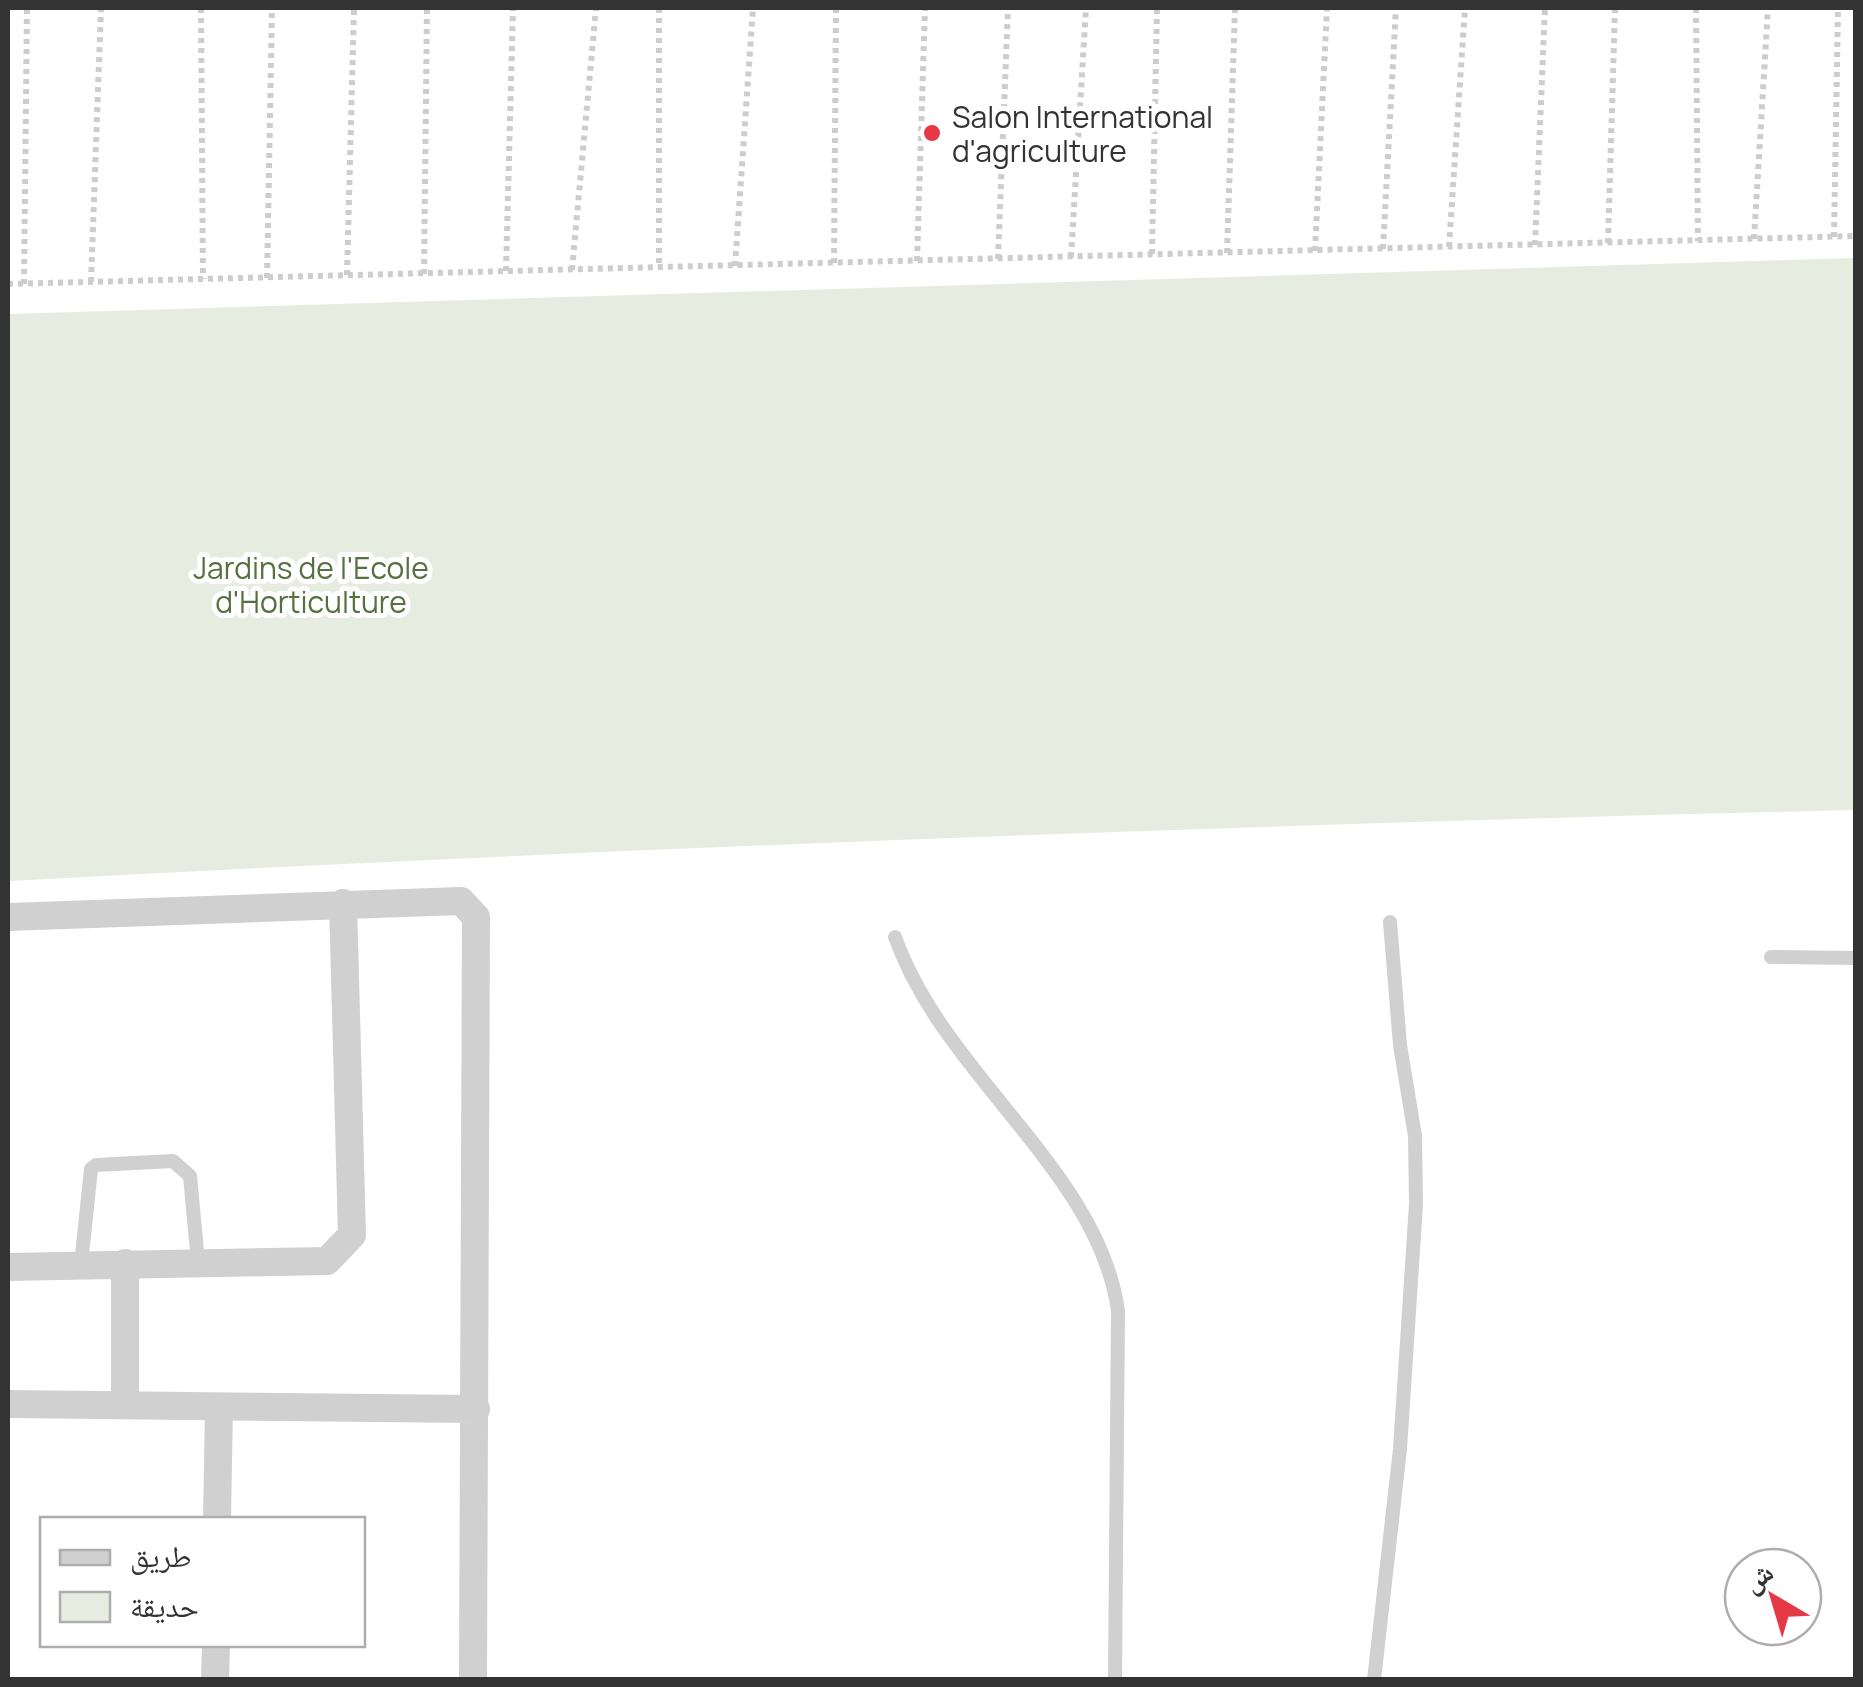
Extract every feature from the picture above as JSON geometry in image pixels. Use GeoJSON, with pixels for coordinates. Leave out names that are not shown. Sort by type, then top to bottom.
{"type":"FeatureCollection","features":[{"type":"Feature","properties":{"kind":"street"},"geometry":{"type":"LineString","coordinates":[[8,917],[461,901],[478,926],[474,1680]]}},
{"type":"Feature","properties":{"kind":"street"},"geometry":{"type":"LineString","coordinates":[[8,1267],[327,1261],[352,1236],[343,903]]}},
{"type":"Feature","properties":{"kind":"street"},"geometry":{"type":"LineString","coordinates":[[125,1263],[125,1405]]}},
{"type":"Feature","properties":{"kind":"street"},"geometry":{"type":"LineString","coordinates":[[8,1404],[476,1409]]}},
{"type":"Feature","properties":{"kind":"street"},"geometry":{"type":"LineString","coordinates":[[217,1517],[219,1407]]}},
{"type":"Feature","properties":{"kind":"street"},"geometry":{"type":"LineString","coordinates":[[215,1680],[216,1647]]}},
{"type":"Feature","properties":{"kind":"lane"},"geometry":{"type":"LineString","coordinates":[[1374,1680],[1398,1468],[1416,1204],[1415,1136],[1400,1045],[1390,922]]}},
{"type":"Feature","properties":{"kind":"lane"},"geometry":{"type":"LineString","coordinates":[[896,937],[930,1011],[1066,1188],[1094,1229],[1113,1274],[1118,1311],[1116,1680]]}},
{"type":"Feature","properties":{"kind":"lane"},"geometry":{"type":"LineString","coordinates":[[1770,957],[1856,958]]}},
{"type":"Feature","properties":{"kind":"lane"},"geometry":{"type":"LineString","coordinates":[[81,1264],[91,1169],[96,1165],[173,1161],[190,1176],[198,1262]]}},
{"type":"Feature","properties":{"kind":"path"},"geometry":{"type":"LineString","coordinates":[[24,284],[27,8]]}},
{"type":"Feature","properties":{"kind":"path"},"geometry":{"type":"LineString","coordinates":[[90,282],[101,8]]}},
{"type":"Feature","properties":{"kind":"path"},"geometry":{"type":"LineString","coordinates":[[201,8],[203,279]]}},
{"type":"Feature","properties":{"kind":"path"},"geometry":{"type":"LineString","coordinates":[[267,278],[272,8]]}},
{"type":"Feature","properties":{"kind":"path"},"geometry":{"type":"LineString","coordinates":[[348,276],[354,8]]}},
{"type":"Feature","properties":{"kind":"path"},"geometry":{"type":"LineString","coordinates":[[424,274],[427,8]]}},
{"type":"Feature","properties":{"kind":"path"},"geometry":{"type":"LineString","coordinates":[[506,272],[513,8]]}},
{"type":"Feature","properties":{"kind":"path"},"geometry":{"type":"LineString","coordinates":[[572,270],[596,8]]}},
{"type":"Feature","properties":{"kind":"path"},"geometry":{"type":"LineString","coordinates":[[659,8],[659,268]]}},
{"type":"Feature","properties":{"kind":"path"},"geometry":{"type":"LineString","coordinates":[[735,266],[753,8]]}},
{"type":"Feature","properties":{"kind":"path"},"geometry":{"type":"LineString","coordinates":[[834,263],[836,8]]}},
{"type":"Feature","properties":{"kind":"path"},"geometry":{"type":"LineString","coordinates":[[917,261],[925,8]]}},
{"type":"Feature","properties":{"kind":"path"},"geometry":{"type":"LineString","coordinates":[[998,259],[1008,8]]}},
{"type":"Feature","properties":{"kind":"path"},"geometry":{"type":"LineString","coordinates":[[1071,257],[1086,8]]}},
{"type":"Feature","properties":{"kind":"path"},"geometry":{"type":"LineString","coordinates":[[1152,254],[1157,8]]}},
{"type":"Feature","properties":{"kind":"path"},"geometry":{"type":"LineString","coordinates":[[1227,253],[1235,8]]}},
{"type":"Feature","properties":{"kind":"path"},"geometry":{"type":"LineString","coordinates":[[1316,250],[1326,8]]}},
{"type":"Feature","properties":{"kind":"path"},"geometry":{"type":"LineString","coordinates":[[1383,249],[1396,8]]}},
{"type":"Feature","properties":{"kind":"path"},"geometry":{"type":"LineString","coordinates":[[1450,247],[1464,8]]}},
{"type":"Feature","properties":{"kind":"path"},"geometry":{"type":"LineString","coordinates":[[1535,245],[1544,8]]}},
{"type":"Feature","properties":{"kind":"path"},"geometry":{"type":"LineString","coordinates":[[1608,243],[1615,8]]}},
{"type":"Feature","properties":{"kind":"path"},"geometry":{"type":"LineString","coordinates":[[1696,8],[1698,241]]}},
{"type":"Feature","properties":{"kind":"path"},"geometry":{"type":"LineString","coordinates":[[1754,239],[1768,8]]}},
{"type":"Feature","properties":{"kind":"path"},"geometry":{"type":"LineString","coordinates":[[1834,237],[1838,8]]}},
{"type":"Feature","properties":{"kind":"path"},"geometry":{"type":"LineString","coordinates":[[8,284],[1856,236]]}},
{"type":"Feature","properties":{"kind":"green space","name":"Jardins de I'Ecole d'Horticulture"},"geometry":{"type":"Polygon","coordinates":[[[1855,258],[1855,810],[931,839],[8,881],[8,314],[1855,258]]]}},
{"type":"Feature","properties":{"kind":"place","name":"Salon International d'agriculture"},"geometry":{"type":"Point","coordinates":[932,133]}}]}
